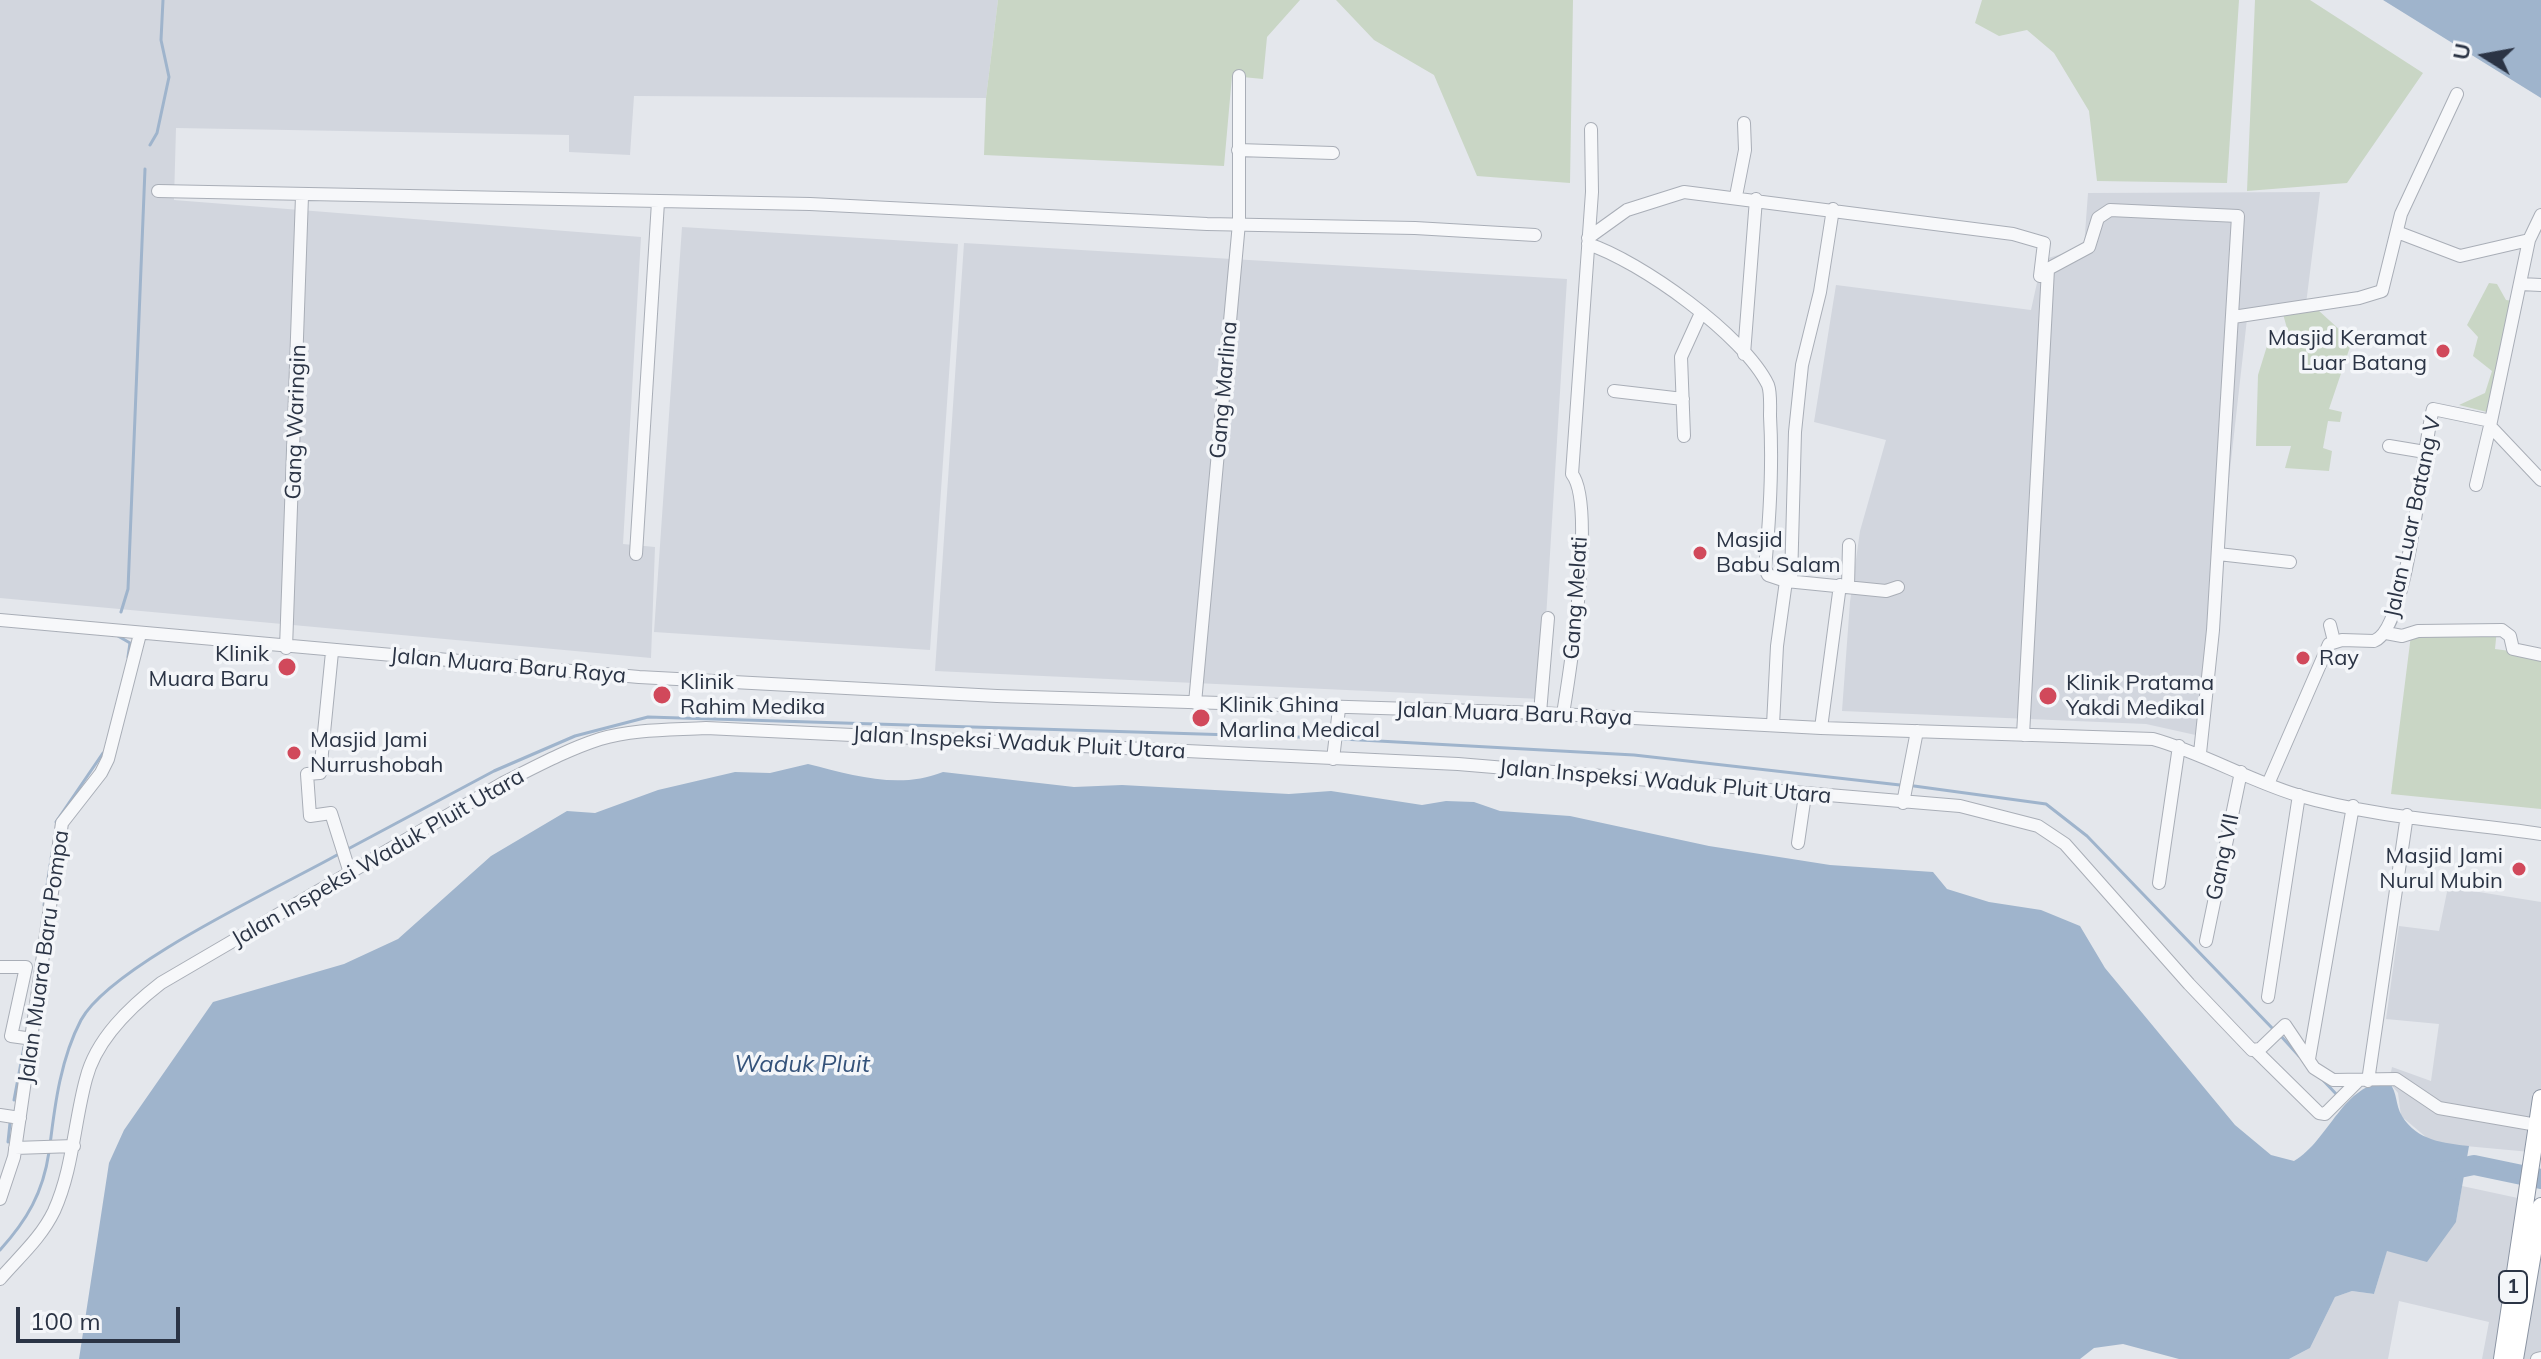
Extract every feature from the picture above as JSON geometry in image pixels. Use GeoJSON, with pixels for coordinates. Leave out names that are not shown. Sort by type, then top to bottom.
{"type":"FeatureCollection","features":[{"type":"Feature","properties":{"kind":"highway","name":"1"},"geometry":{"type":"LineString","coordinates":[[2515,1359],[2536,1219],[2533,1154],[2541,1098]]}},
{"type":"Feature","properties":{"kind":"highway","name":"1"},"geometry":{"type":"LineString","coordinates":[[2502,1359],[2536,1219]]}},
{"type":"Feature","properties":{"kind":"street","name":"Gang Marlina"},"geometry":{"type":"LineString","coordinates":[[1195,703],[1239,223],[1239,76]]}},
{"type":"Feature","properties":{"kind":"street"},"geometry":{"type":"LineString","coordinates":[[2233,317],[2379,294],[2401,214],[2457,94]]}},
{"type":"Feature","properties":{"kind":"street"},"geometry":{"type":"LineString","coordinates":[[1736,196],[1745,150],[1744,123]]}},
{"type":"Feature","properties":{"kind":"street","name":"Gang Melati"},"geometry":{"type":"LineString","coordinates":[[1563,714],[1582,545],[1579,482],[1572,474],[1592,192],[1591,129]]}},
{"type":"Feature","properties":{"kind":"street"},"geometry":{"type":"LineString","coordinates":[[1238,150],[1333,153]]}},
{"type":"Feature","properties":{"kind":"street"},"geometry":{"type":"LineString","coordinates":[[158,191],[810,204],[1535,235]]}},
{"type":"Feature","properties":{"kind":"street"},"geometry":{"type":"LineString","coordinates":[[1898,587],[1886,591],[1772,579],[1765,568],[1774,475],[1769,387],[1744,354],[1701,313],[1646,270],[1588,241],[1627,210],[1679,193],[1736,196],[1995,230],[2044,243],[2040,274],[2046,289]]}},
{"type":"Feature","properties":{"kind":"street","name":"Gang Waringin"},"geometry":{"type":"LineString","coordinates":[[286,648],[302,196]]}},
{"type":"Feature","properties":{"kind":"street"},"geometry":{"type":"LineString","coordinates":[[1744,354],[1756,199]]}},
{"type":"Feature","properties":{"kind":"street"},"geometry":{"type":"LineString","coordinates":[[636,554],[658,202]]}},
{"type":"Feature","properties":{"kind":"street"},"geometry":{"type":"LineString","coordinates":[[1773,725],[1777,646],[1788,581],[1795,432],[1802,365],[1820,292],[1833,209]]}},
{"type":"Feature","properties":{"kind":"street"},"geometry":{"type":"LineString","coordinates":[[2023,735],[2048,269],[2089,247],[2103,212],[2110,210],[2238,216],[2218,554],[2200,753]]}},
{"type":"Feature","properties":{"kind":"street"},"geometry":{"type":"LineString","coordinates":[[2476,485],[2529,240],[2541,215]]}},
{"type":"Feature","properties":{"kind":"street"},"geometry":{"type":"LineString","coordinates":[[2397,232],[2450,254],[2468,256],[2529,240]]}},
{"type":"Feature","properties":{"kind":"street"},"geometry":{"type":"LineString","coordinates":[[2520,284],[2541,285]]}},
{"type":"Feature","properties":{"kind":"street"},"geometry":{"type":"LineString","coordinates":[[1684,436],[1682,351],[1701,313]]}},
{"type":"Feature","properties":{"kind":"street"},"geometry":{"type":"LineString","coordinates":[[1614,391],[1683,399]]}},
{"type":"Feature","properties":{"kind":"street","name":"Jalan Luar Batang V"},"geometry":{"type":"LineString","coordinates":[[2334,641],[2374,641],[2386,633],[2408,561],[2435,407],[2490,424]]}},
{"type":"Feature","properties":{"kind":"street"},"geometry":{"type":"LineString","coordinates":[[2490,424],[2541,478]]}},
{"type":"Feature","properties":{"kind":"street"},"geometry":{"type":"LineString","coordinates":[[2389,446],[2425,452]]}},
{"type":"Feature","properties":{"kind":"street"},"geometry":{"type":"LineString","coordinates":[[1821,728],[1849,545]]}},
{"type":"Feature","properties":{"kind":"street"},"geometry":{"type":"LineString","coordinates":[[2218,554],[2290,562]]}},
{"type":"Feature","properties":{"kind":"street"},"geometry":{"type":"LineString","coordinates":[[1540,713],[1548,618]]}},
{"type":"Feature","properties":{"kind":"street","name":"Jalan Muara Baru Raya"},"geometry":{"type":"LineString","coordinates":[[0,620],[286,648],[639,677],[1339,709],[1540,713],[1821,728],[2153,739],[2200,753],[2299,795],[2407,815],[2541,834]]}},
{"type":"Feature","properties":{"kind":"street"},"geometry":{"type":"LineString","coordinates":[[2268,784],[2329,644],[2334,641],[2330,625]]}},
{"type":"Feature","properties":{"kind":"street","name":"Jalan Luar Batang V"},"geometry":{"type":"LineString","coordinates":[[2386,633],[2402,636],[2418,631],[2502,630],[2510,636],[2513,649],[2541,655]]}},
{"type":"Feature","properties":{"kind":"street","name":"Jalan Muara Baru Pompa"},"geometry":{"type":"LineString","coordinates":[[0,1199],[6,1188],[20,1118],[62,823],[101,773],[111,751],[140,634]]}},
{"type":"Feature","properties":{"kind":"street"},"geometry":{"type":"LineString","coordinates":[[332,652],[320,773],[307,774],[310,816],[331,813],[350,873]]}},
{"type":"Feature","properties":{"kind":"street"},"geometry":{"type":"LineString","coordinates":[[1333,759],[1339,709]]}},
{"type":"Feature","properties":{"kind":"street","name":"Jalan Inspeksi Waduk Pluit Utara"},"geometry":{"type":"LineString","coordinates":[[0,1279],[42,1232],[53,1213],[68,1146],[94,1058],[120,1019],[139,1000],[161,983],[503,783],[561,754],[602,739],[654,731],[706,728],[1603,774],[1805,795],[1960,806],[2004,815],[2038,826],[2065,844],[2189,984],[2319,1113],[2325,1114],[2363,1081]]}},
{"type":"Feature","properties":{"kind":"street"},"geometry":{"type":"LineString","coordinates":[[1903,803],[1917,731]]}},
{"type":"Feature","properties":{"kind":"street"},"geometry":{"type":"LineString","coordinates":[[2159,883],[2179,746]]}},
{"type":"Feature","properties":{"kind":"street","name":"Gang VII"},"geometry":{"type":"LineString","coordinates":[[2206,941],[2241,772]]}},
{"type":"Feature","properties":{"kind":"street"},"geometry":{"type":"LineString","coordinates":[[1798,843],[1805,795]]}},
{"type":"Feature","properties":{"kind":"street"},"geometry":{"type":"LineString","coordinates":[[2268,997],[2299,795]]}},
{"type":"Feature","properties":{"kind":"street"},"geometry":{"type":"LineString","coordinates":[[2309,1059],[2353,806]]}},
{"type":"Feature","properties":{"kind":"street"},"geometry":{"type":"LineString","coordinates":[[2363,1081],[2407,815]]}},
{"type":"Feature","properties":{"kind":"street"},"geometry":{"type":"LineString","coordinates":[[0,967],[26,967],[6,1036],[29,1038]]}},
{"type":"Feature","properties":{"kind":"street"},"geometry":{"type":"LineString","coordinates":[[2255,1050],[2287,1025],[2314,1068],[2333,1080],[2396,1079],[2439,1108],[2537,1125]]}},
{"type":"Feature","properties":{"kind":"street"},"geometry":{"type":"LineString","coordinates":[[0,1115],[20,1118]]}},
{"type":"Feature","properties":{"kind":"street"},"geometry":{"type":"LineString","coordinates":[[15,1148],[68,1146]]}},
{"type":"Feature","properties":{"kind":"shaded area"},"geometry":{"type":"Polygon","coordinates":[[[0,0],[998,0],[986,98],[634,96],[630,155],[569,152],[569,135],[176,128],[174,200],[641,237],[623,544],[655,547],[651,658],[0,598],[0,0]]]}},
{"type":"Feature","properties":{"kind":"shaded area"},"geometry":{"type":"Polygon","coordinates":[[[2320,192],[2306,304],[2248,310],[2200,736],[2146,724],[1842,711],[1850,602],[1860,531],[1886,440],[1814,422],[1836,285],[2031,310],[2042,260],[2084,247],[2088,193],[2320,192]]]}},
{"type":"Feature","properties":{"kind":"shaded area"},"geometry":{"type":"Polygon","coordinates":[[[682,227],[958,244],[930,650],[654,632],[682,227]]]}},
{"type":"Feature","properties":{"kind":"shaded area"},"geometry":{"type":"Polygon","coordinates":[[[964,243],[1567,279],[1541,699],[935,671],[964,243]]]}},
{"type":"Feature","properties":{"kind":"shaded area"},"geometry":{"type":"Polygon","coordinates":[[[2448,887],[2541,902],[2541,1153],[2433,1143],[2401,1116],[2398,1093],[2389,1082],[2392,1067],[2431,1081],[2439,1024],[2386,1019],[2399,926],[2439,931],[2448,887]]]}},
{"type":"Feature","properties":{"kind":"shaded area"},"geometry":{"type":"Polygon","coordinates":[[[2462,1186],[2541,1203],[2541,1359],[2482,1359],[2489,1322],[2399,1301],[2388,1359],[2289,1359],[2310,1348],[2335,1297],[2352,1291],[2374,1294],[2387,1250],[2456,1222],[2462,1186]]]}},
{"type":"Feature","properties":{"kind":"green space"},"geometry":{"type":"Polygon","coordinates":[[[998,0],[1300,0],[1267,37],[1263,79],[1232,76],[1224,166],[984,155],[986,98],[998,0]]]}},
{"type":"Feature","properties":{"kind":"green space"},"geometry":{"type":"Polygon","coordinates":[[[1336,0],[1573,0],[1570,183],[1477,176],[1434,75],[1374,40],[1336,0]]]}},
{"type":"Feature","properties":{"kind":"green space"},"geometry":{"type":"Polygon","coordinates":[[[1982,0],[2239,0],[2227,183],[2097,181],[2089,111],[2054,53],[2027,30],[1999,36],[1975,23],[1982,0]]]}},
{"type":"Feature","properties":{"kind":"green space"},"geometry":{"type":"Polygon","coordinates":[[[2255,0],[2310,0],[2423,73],[2347,183],[2247,191],[2255,0]]]}},
{"type":"Feature","properties":{"kind":"green space"},"geometry":{"type":"Polygon","coordinates":[[[2489,283],[2497,284],[2506,300],[2513,301],[2491,413],[2459,405],[2485,393],[2492,371],[2473,356],[2478,337],[2467,325],[2489,283]]]}},
{"type":"Feature","properties":{"kind":"green space"},"geometry":{"type":"Polygon","coordinates":[[[2318,310],[2352,341],[2329,409],[2342,412],[2340,422],[2328,421],[2323,448],[2332,451],[2329,471],[2285,468],[2291,446],[2256,446],[2258,375],[2267,346],[2290,339],[2283,314],[2318,310]]]}},
{"type":"Feature","properties":{"kind":"green space"},"geometry":{"type":"Polygon","coordinates":[[[2412,627],[2497,629],[2495,649],[2541,655],[2541,809],[2391,794],[2412,627]]]}},
{"type":"Feature","properties":{"kind":"water"},"geometry":{"type":"Polygon","coordinates":[[[2383,0],[2541,0],[2541,98],[2383,0]]]}},
{"type":"Feature","properties":{"kind":"water","name":"Waduk Pluit"},"geometry":{"type":"Polygon","coordinates":[[[808,764],[892,780],[909,780],[943,772],[1074,787],[1122,785],[1289,794],[1331,791],[1422,805],[1446,801],[1474,802],[1500,811],[1570,816],[1709,846],[1830,865],[1933,872],[1947,889],[1989,902],[2041,910],[2080,926],[2105,968],[2235,1125],[2271,1155],[2294,1161],[2307,1152],[2348,1101],[2360,1091],[2389,1082],[2402,1116],[2415,1131],[2450,1144],[2469,1146],[2456,1222],[2427,1262],[2387,1251],[2374,1294],[2352,1291],[2335,1297],[2310,1348],[2289,1359],[2179,1359],[2123,1344],[2094,1348],[2080,1359],[79,1359],[109,1163],[124,1130],[213,1002],[344,964],[398,939],[491,856],[567,811],[595,813],[658,790],[735,772],[770,773],[808,764]]]}},
{"type":"Feature","properties":{"kind":"waterway"},"geometry":{"type":"LineString","coordinates":[[150,145],[157,133],[169,77],[161,40],[163,0]]}},
{"type":"Feature","properties":{"kind":"waterway"},"geometry":{"type":"LineString","coordinates":[[121,612],[128,589],[145,169]]}},
{"type":"Feature","properties":{"kind":"waterway"},"geometry":{"type":"LineString","coordinates":[[118,636],[130,643],[128,657]]}},
{"type":"Feature","properties":{"kind":"waterway"},"geometry":{"type":"LineString","coordinates":[[348,849],[494,771],[575,736],[648,717],[1330,738]]}},
{"type":"Feature","properties":{"kind":"waterway"},"geometry":{"type":"LineString","coordinates":[[1342,739],[1634,755],[1900,785]]}},
{"type":"Feature","properties":{"kind":"waterway"},"geometry":{"type":"LineString","coordinates":[[56,822],[103,753]]}},
{"type":"Feature","properties":{"kind":"waterway"},"geometry":{"type":"LineString","coordinates":[[1914,786],[2046,804],[2087,836],[2274,1030]]}},
{"type":"Feature","properties":{"kind":"waterway"},"geometry":{"type":"LineString","coordinates":[[44,905],[52,853]]}},
{"type":"Feature","properties":{"kind":"waterway"},"geometry":{"type":"LineString","coordinates":[[50,1145],[68,1050],[81,1020],[98,999],[159,953],[337,855]]}},
{"type":"Feature","properties":{"kind":"waterway"},"geometry":{"type":"LineString","coordinates":[[2280,1035],[2299,1056]]}},
{"type":"Feature","properties":{"kind":"waterway"},"geometry":{"type":"LineString","coordinates":[[14,1100],[24,1047]]}},
{"type":"Feature","properties":{"kind":"waterway"},"geometry":{"type":"LineString","coordinates":[[2321,1078],[2338,1096]]}},
{"type":"Feature","properties":{"kind":"waterway"},"geometry":{"type":"LineString","coordinates":[[8,1142],[10,1123]]}},
{"type":"Feature","properties":{"kind":"waterway"},"geometry":{"type":"LineString","coordinates":[[0,1250],[32,1205],[43,1180],[49,1152]]}},
{"type":"Feature","properties":{"kind":"waterway"},"geometry":{"type":"LineString","coordinates":[[2440,1172],[2474,1165],[2541,1179]]}},
{"type":"Feature","properties":{"kind":"place","name":"Masjid Keramat Luar Batang"},"geometry":{"type":"Point","coordinates":[2443,351]}},
{"type":"Feature","properties":{"kind":"place","name":"Masjid Babu Salam"},"geometry":{"type":"Point","coordinates":[1700,553]}},
{"type":"Feature","properties":{"kind":"place","name":"Ray"},"geometry":{"type":"Point","coordinates":[2303,658]}},
{"type":"Feature","properties":{"kind":"place","name":"Klinik Muara Baru"},"geometry":{"type":"Point","coordinates":[287,667]}},
{"type":"Feature","properties":{"kind":"place","name":"Klinik Rahim Medika"},"geometry":{"type":"Point","coordinates":[662,695]}},
{"type":"Feature","properties":{"kind":"place","name":"Klinik Pratama Yakdi Medikal"},"geometry":{"type":"Point","coordinates":[2048,696]}},
{"type":"Feature","properties":{"kind":"place","name":"Klinik Ghina Marlina Medical"},"geometry":{"type":"Point","coordinates":[1201,718]}},
{"type":"Feature","properties":{"kind":"place","name":"Masjid Jami Nurrushobah"},"geometry":{"type":"Point","coordinates":[294,753]}},
{"type":"Feature","properties":{"kind":"place","name":"Masjid Jami Nurul Mubin"},"geometry":{"type":"Point","coordinates":[2519,869]}}]}
